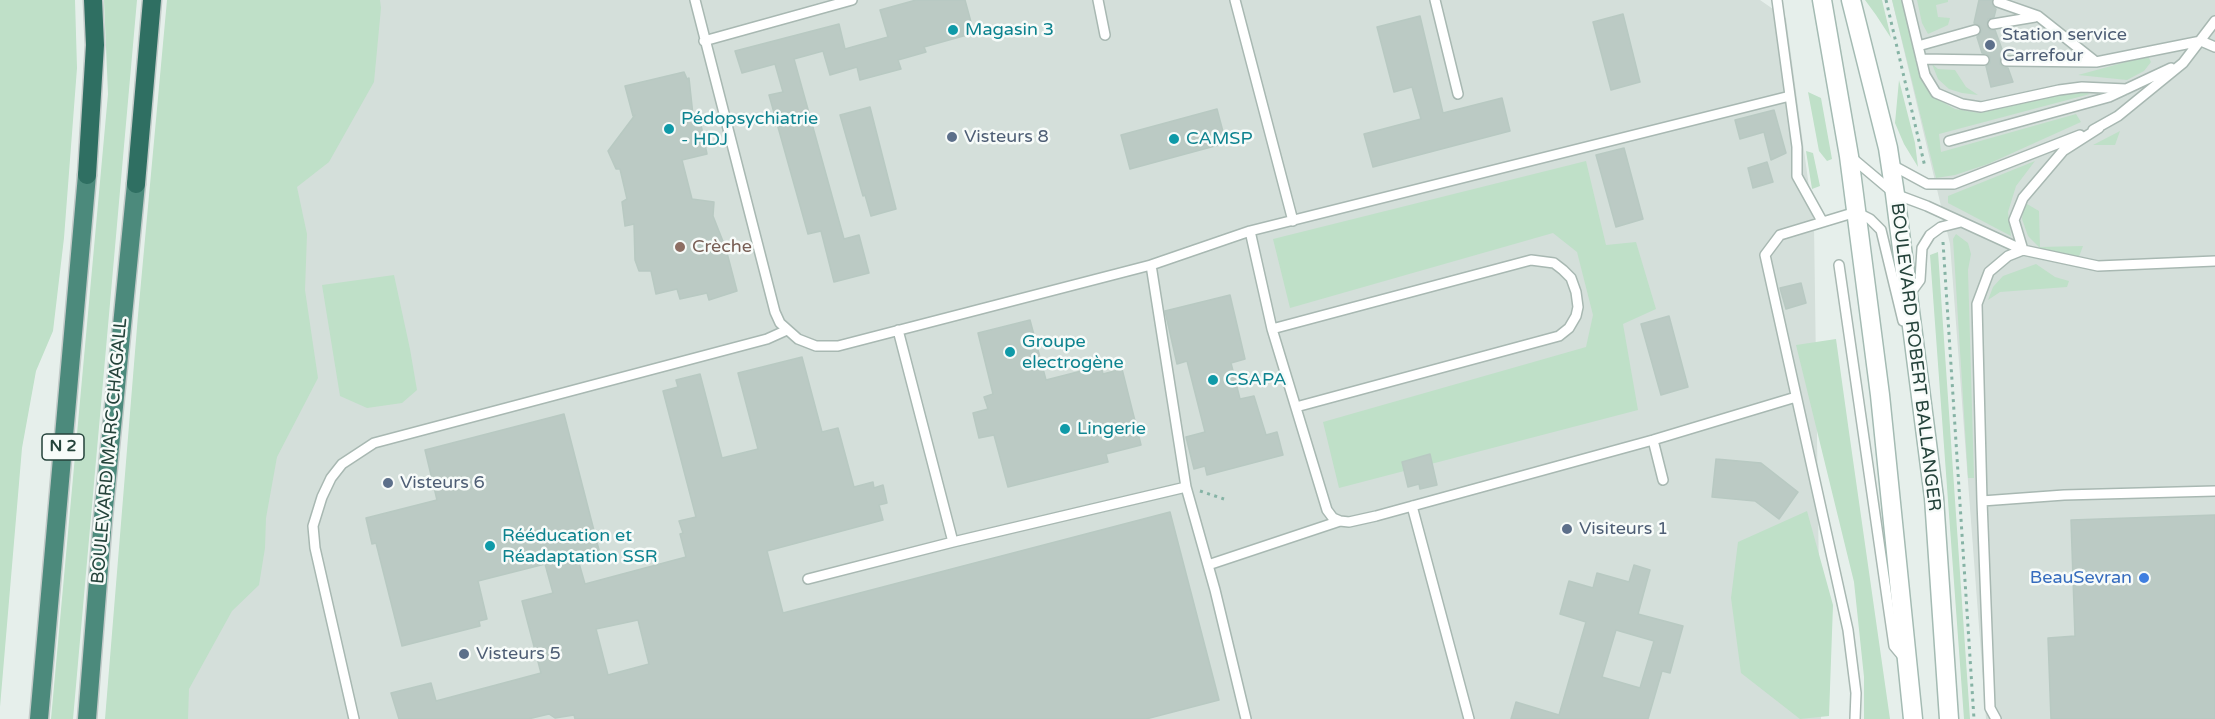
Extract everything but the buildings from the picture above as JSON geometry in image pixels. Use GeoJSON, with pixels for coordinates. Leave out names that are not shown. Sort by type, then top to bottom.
{"type":"FeatureCollection","features":[{"type":"Feature","properties":{"kind":"highway","name":"N 2"},"geometry":{"type":"LineString","coordinates":[[39,719],[87,175],[95,45],[93,0]]}},
{"type":"Feature","properties":{"kind":"highway","name":"BOULEVARD MARC CHAGALL"},"geometry":{"type":"LineString","coordinates":[[87,719],[103,518],[152,0]]}},
{"type":"Feature","properties":{"kind":"main road"},"geometry":{"type":"LineString","coordinates":[[1822,0],[1849,156],[1880,395],[1913,719]]}},
{"type":"Feature","properties":{"kind":"main road","name":"BOULEVARD ROBERT BALLANGER"},"geometry":{"type":"LineString","coordinates":[[1851,0],[1891,165],[1895,194],[1934,498],[1949,719]]}},
{"type":"Feature","properties":{"kind":"lane"},"geometry":{"type":"LineString","coordinates":[[695,0],[775,312],[787,330],[798,339],[816,346],[838,346],[1151,265],[1250,231],[1790,96]]}},
{"type":"Feature","properties":{"kind":"lane"},"geometry":{"type":"LineString","coordinates":[[704,41],[852,0]]}},
{"type":"Feature","properties":{"kind":"lane"},"geometry":{"type":"LineString","coordinates":[[1098,0],[1105,35]]}},
{"type":"Feature","properties":{"kind":"lane"},"geometry":{"type":"LineString","coordinates":[[1235,0],[1293,221]]}},
{"type":"Feature","properties":{"kind":"lane"},"geometry":{"type":"LineString","coordinates":[[1435,0],[1458,94]]}},
{"type":"Feature","properties":{"kind":"lane"},"geometry":{"type":"LineString","coordinates":[[1777,0],[1797,147],[1797,176],[1822,221]]}},
{"type":"Feature","properties":{"kind":"lane"},"geometry":{"type":"LineString","coordinates":[[1907,0],[1925,75],[1936,93],[1962,104],[1981,107],[2082,87],[2126,89]]}},
{"type":"Feature","properties":{"kind":"lane"},"geometry":{"type":"LineString","coordinates":[[1998,2],[2038,16],[2096,62]]}},
{"type":"Feature","properties":{"kind":"lane"},"geometry":{"type":"LineString","coordinates":[[1993,24],[2038,16]]}},
{"type":"Feature","properties":{"kind":"lane"},"geometry":{"type":"LineString","coordinates":[[2023,250],[2014,220],[2023,198],[2063,151],[2118,116],[2183,63],[2215,21]]}},
{"type":"Feature","properties":{"kind":"lane"},"geometry":{"type":"LineString","coordinates":[[1918,46],[1975,30]]}},
{"type":"Feature","properties":{"kind":"lane"},"geometry":{"type":"LineString","coordinates":[[2006,61],[2096,62],[2201,41],[2215,47]]}},
{"type":"Feature","properties":{"kind":"lane"},"geometry":{"type":"LineString","coordinates":[[1921,59],[1984,60]]}},
{"type":"Feature","properties":{"kind":"lane"},"geometry":{"type":"LineString","coordinates":[[1949,141],[2109,97],[2183,63]]}},
{"type":"Feature","properties":{"kind":"lane"},"geometry":{"type":"LineString","coordinates":[[1891,165],[1927,184],[1954,184],[2099,128]]}},
{"type":"Feature","properties":{"kind":"lane"},"geometry":{"type":"LineString","coordinates":[[1849,156],[1895,194],[2023,250],[2098,266],[2215,261]]}},
{"type":"Feature","properties":{"kind":"lane"},"geometry":{"type":"LineString","coordinates":[[1855,719],[1856,693],[1848,630],[1765,255],[1780,235],[1856,212],[1870,219],[1881,230],[1918,381]]}},
{"type":"Feature","properties":{"kind":"lane"},"geometry":{"type":"LineString","coordinates":[[1908,296],[1920,280],[1922,248],[1930,235],[1941,226],[1961,222]]}},
{"type":"Feature","properties":{"kind":"lane"},"geometry":{"type":"LineString","coordinates":[[1250,231],[1272,329],[1327,510],[1333,518],[1340,521]]}},
{"type":"Feature","properties":{"kind":"lane"},"geometry":{"type":"LineString","coordinates":[[1996,719],[1990,708],[1977,304],[1989,272],[2008,256],[2023,250]]}},
{"type":"Feature","properties":{"kind":"lane"},"geometry":{"type":"LineString","coordinates":[[1272,329],[1531,260],[1554,263],[1571,279],[1576,292],[1578,307],[1576,315],[1569,328],[1559,336],[1296,407]]}},
{"type":"Feature","properties":{"kind":"lane"},"geometry":{"type":"LineString","coordinates":[[1151,265],[1186,487],[1246,719]]}},
{"type":"Feature","properties":{"kind":"lane"},"geometry":{"type":"LineString","coordinates":[[1839,266],[1894,646],[1906,660]]}},
{"type":"Feature","properties":{"kind":"lane"},"geometry":{"type":"LineString","coordinates":[[354,719],[315,548],[313,526],[322,497],[331,478],[342,464],[374,443],[767,339],[787,330]]}},
{"type":"Feature","properties":{"kind":"lane"},"geometry":{"type":"LineString","coordinates":[[898,330],[953,542]]}},
{"type":"Feature","properties":{"kind":"lane"},"geometry":{"type":"LineString","coordinates":[[1208,565],[1340,521],[1358,520],[1412,506],[1653,440],[1796,397]]}},
{"type":"Feature","properties":{"kind":"lane"},"geometry":{"type":"LineString","coordinates":[[1653,440],[1663,480]]}},
{"type":"Feature","properties":{"kind":"lane"},"geometry":{"type":"LineString","coordinates":[[808,579],[1186,487]]}},
{"type":"Feature","properties":{"kind":"lane"},"geometry":{"type":"LineString","coordinates":[[1982,501],[2064,495],[2215,491]]}},
{"type":"Feature","properties":{"kind":"lane"},"geometry":{"type":"LineString","coordinates":[[1412,506],[1469,719]]}},
{"type":"Feature","properties":{"kind":"path"},"geometry":{"type":"LineString","coordinates":[[1886,0],[1927,175]]}},
{"type":"Feature","properties":{"kind":"path"},"geometry":{"type":"LineString","coordinates":[[1939,239],[1943,243],[1974,719]]}},
{"type":"Feature","properties":{"kind":"path"},"geometry":{"type":"LineString","coordinates":[[1186,487],[1224,499]]}},
{"type":"Feature","properties":{"kind":"shaded area"},"geometry":{"type":"Polygon","coordinates":[[[236,0],[1760,0],[1786,18],[1814,224],[1821,719],[151,719],[236,0]]]}},
{"type":"Feature","properties":{"kind":"shaded area"},"geometry":{"type":"Polygon","coordinates":[[[1892,0],[2215,0],[2215,719],[1986,719],[1950,244],[1892,0]]]}},
{"type":"Feature","properties":{"kind":"green space"},"geometry":{"type":"Polygon","coordinates":[[[0,0],[75,0],[77,68],[64,238],[53,331],[36,371],[22,448],[0,707],[0,0]]]}},
{"type":"Feature","properties":{"kind":"green space"},"geometry":{"type":"Polygon","coordinates":[[[104,0],[137,0],[73,719],[51,719],[108,94],[104,0]]]}},
{"type":"Feature","properties":{"kind":"green space"},"geometry":{"type":"Polygon","coordinates":[[[167,0],[380,0],[381,8],[374,82],[329,162],[297,187],[307,234],[305,290],[318,378],[277,457],[266,518],[265,548],[259,585],[232,611],[189,689],[188,719],[105,719],[138,315],[167,0]]]}},
{"type":"Feature","properties":{"kind":"green space"},"geometry":{"type":"Polygon","coordinates":[[[1865,0],[1882,0],[1891,38],[1876,15],[1865,0]]]}},
{"type":"Feature","properties":{"kind":"green space"},"geometry":{"type":"Polygon","coordinates":[[[1892,0],[1902,0],[1922,79],[1935,98],[1955,109],[1979,113],[2073,88],[2090,94],[1939,134],[1941,152],[2076,114],[2081,122],[1988,164],[1955,175],[1936,178],[1892,0]]]}},
{"type":"Feature","properties":{"kind":"green space"},"geometry":{"type":"Polygon","coordinates":[[[1917,0],[1948,0],[1948,2],[1936,5],[1938,17],[1950,18],[1948,25],[1928,34],[1922,23],[1917,0]]]}},
{"type":"Feature","properties":{"kind":"green space"},"geometry":{"type":"Polygon","coordinates":[[[2148,56],[2151,62],[2144,71],[2127,80],[2078,75],[2148,56]]]}},
{"type":"Feature","properties":{"kind":"green space"},"geometry":{"type":"Polygon","coordinates":[[[1932,64],[1938,69],[1955,70],[1966,87],[1978,95],[1949,89],[1938,79],[1932,64]]]}},
{"type":"Feature","properties":{"kind":"green space"},"geometry":{"type":"Polygon","coordinates":[[[1899,80],[1915,143],[1918,167],[1895,123],[1899,80]]]}},
{"type":"Feature","properties":{"kind":"green space"},"geometry":{"type":"Polygon","coordinates":[[[1808,92],[1821,98],[1832,159],[1827,161],[1819,151],[1808,92]]]}},
{"type":"Feature","properties":{"kind":"green space"},"geometry":{"type":"Polygon","coordinates":[[[2120,131],[2115,145],[2093,145],[2120,131]]]}},
{"type":"Feature","properties":{"kind":"green space"},"geometry":{"type":"Polygon","coordinates":[[[1806,151],[1813,153],[1820,186],[1812,189],[1806,151]]]}},
{"type":"Feature","properties":{"kind":"green space"},"geometry":{"type":"Polygon","coordinates":[[[1586,161],[1606,245],[1636,242],[1656,309],[1623,324],[1638,410],[1339,488],[1323,422],[1586,347],[1593,315],[1577,252],[1553,233],[1290,308],[1273,239],[1586,161]]]}},
{"type":"Feature","properties":{"kind":"green space"},"geometry":{"type":"Polygon","coordinates":[[[2035,161],[2016,186],[2008,212],[2011,236],[1948,203],[1948,196],[2035,161]]]}},
{"type":"Feature","properties":{"kind":"green space"},"geometry":{"type":"Polygon","coordinates":[[[2027,204],[2039,211],[2040,247],[2083,246],[2077,262],[2039,247],[2028,236],[2022,219],[2027,204]]]}},
{"type":"Feature","properties":{"kind":"green space"},"geometry":{"type":"Polygon","coordinates":[[[1956,234],[1968,243],[1971,254],[1968,270],[1974,478],[1968,478],[1953,239],[1956,234]]]}},
{"type":"Feature","properties":{"kind":"green space"},"geometry":{"type":"Polygon","coordinates":[[[1938,252],[1970,719],[1964,719],[1930,255],[1938,252]]]}},
{"type":"Feature","properties":{"kind":"green space"},"geometry":{"type":"Polygon","coordinates":[[[2036,264],[2055,277],[2069,281],[2067,287],[2000,292],[1988,300],[1993,287],[2003,276],[2036,264]]]}},
{"type":"Feature","properties":{"kind":"green space"},"geometry":{"type":"Polygon","coordinates":[[[394,275],[417,390],[402,403],[367,408],[340,396],[322,285],[394,275]]]}},
{"type":"Feature","properties":{"kind":"green space"},"geometry":{"type":"Polygon","coordinates":[[[1836,339],[1890,719],[1864,719],[1864,677],[1854,582],[1796,345],[1836,339]]]}},
{"type":"Feature","properties":{"kind":"green space"},"geometry":{"type":"Polygon","coordinates":[[[1807,511],[1833,605],[1829,716],[1800,719],[1741,673],[1731,598],[1738,542],[1807,511]]]}},
{"type":"Feature","properties":{"kind":"place","name":"Magasin 3"},"geometry":{"type":"Point","coordinates":[953,30]}},
{"type":"Feature","properties":{"kind":"place","name":"Station service Carrefour"},"geometry":{"type":"Point","coordinates":[1990,45]}},
{"type":"Feature","properties":{"kind":"place","name":"Pédopsychiatrie - HDJ"},"geometry":{"type":"Point","coordinates":[669,129]}},
{"type":"Feature","properties":{"kind":"place","name":"Visteurs 8"},"geometry":{"type":"Point","coordinates":[952,137]}},
{"type":"Feature","properties":{"kind":"place","name":"CAMSP"},"geometry":{"type":"Point","coordinates":[1174,139]}},
{"type":"Feature","properties":{"kind":"place","name":"Crèche"},"geometry":{"type":"Point","coordinates":[680,247]}},
{"type":"Feature","properties":{"kind":"place","name":"Groupe electrogène"},"geometry":{"type":"Point","coordinates":[1010,352]}},
{"type":"Feature","properties":{"kind":"place","name":"CSAPA"},"geometry":{"type":"Point","coordinates":[1213,380]}},
{"type":"Feature","properties":{"kind":"place","name":"Lingerie"},"geometry":{"type":"Point","coordinates":[1065,429]}},
{"type":"Feature","properties":{"kind":"place","name":"Visteurs 6"},"geometry":{"type":"Point","coordinates":[388,483]}},
{"type":"Feature","properties":{"kind":"place","name":"Visiteurs 1"},"geometry":{"type":"Point","coordinates":[1567,529]}},
{"type":"Feature","properties":{"kind":"place","name":"Rééducation et Réadaptation SSR"},"geometry":{"type":"Point","coordinates":[490,546]}},
{"type":"Feature","properties":{"kind":"place","name":"BeauSevran"},"geometry":{"type":"Point","coordinates":[2144,578]}},
{"type":"Feature","properties":{"kind":"place","name":"Visteurs 5"},"geometry":{"type":"Point","coordinates":[464,654]}}]}
